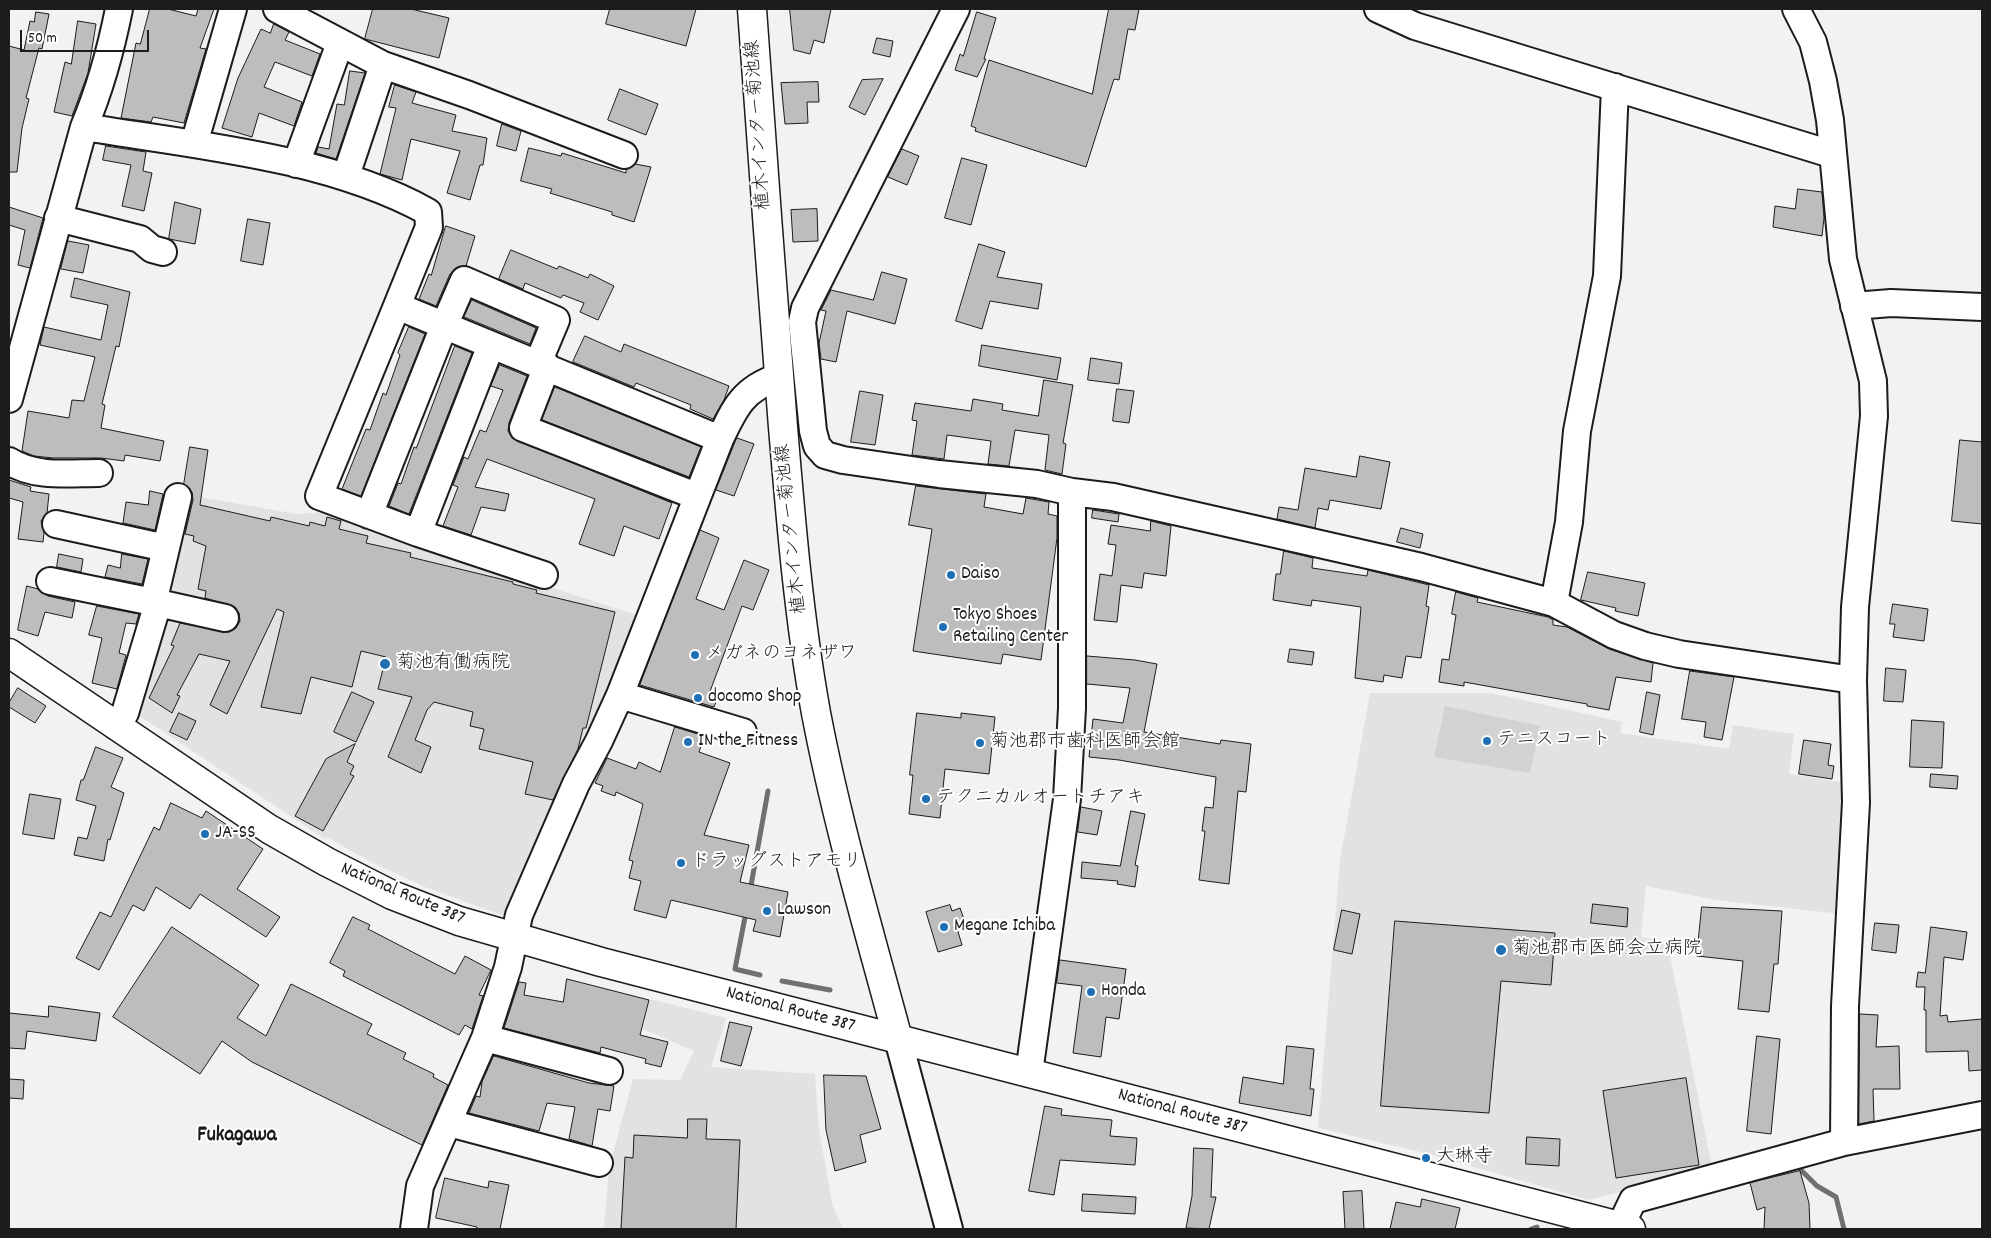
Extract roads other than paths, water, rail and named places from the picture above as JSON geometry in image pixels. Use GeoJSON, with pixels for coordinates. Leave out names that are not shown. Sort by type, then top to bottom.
{"type":"FeatureCollection","features":[{"type":"Feature","properties":{"kind":"main road","name":"植木インター菊池線"},"geometry":{"type":"LineString","coordinates":[[752,9],[793,546],[816,711],[840,823],[898,1038]]}},
{"type":"Feature","properties":{"kind":"main road","name":"National Route 387"},"geometry":{"type":"LineString","coordinates":[[9,653],[269,829],[327,862],[392,895],[459,921],[514,939],[1625,1228]]}},
{"type":"Feature","properties":{"kind":"street"},"geometry":{"type":"LineString","coordinates":[[9,399],[58,218],[84,126],[94,104],[119,9]]}},
{"type":"Feature","properties":{"kind":"street"},"geometry":{"type":"LineString","coordinates":[[194,144],[233,9]]}},
{"type":"Feature","properties":{"kind":"street"},"geometry":{"type":"LineString","coordinates":[[277,9],[383,65],[469,95],[624,155]]}},
{"type":"Feature","properties":{"kind":"street"},"geometry":{"type":"LineString","coordinates":[[956,9],[805,308],[802,322],[813,431],[817,446],[825,455],[938,474],[1037,484],[1072,492],[1113,497],[1366,556],[1421,566],[1554,603],[1614,635],[1646,646],[1679,654],[1853,680]]}},
{"type":"Feature","properties":{"kind":"street"},"geometry":{"type":"LineString","coordinates":[[1378,9],[1414,26],[1832,154]]}},
{"type":"Feature","properties":{"kind":"street"},"geometry":{"type":"LineString","coordinates":[[1796,9],[1813,42],[1823,81],[1830,120],[1843,259],[1872,381],[1874,416],[1856,607],[1853,680],[1856,802],[1845,1006],[1844,1142]]}},
{"type":"Feature","properties":{"kind":"street"},"geometry":{"type":"LineString","coordinates":[[296,164],[340,43]]}},
{"type":"Feature","properties":{"kind":"street"},"geometry":{"type":"LineString","coordinates":[[346,176],[383,65]]}},
{"type":"Feature","properties":{"kind":"street"},"geometry":{"type":"LineString","coordinates":[[1554,603],[1569,522],[1577,431],[1607,276],[1615,87]]}},
{"type":"Feature","properties":{"kind":"street"},"geometry":{"type":"LineString","coordinates":[[84,126],[194,144],[346,176],[396,194],[428,212],[428,227],[318,496],[418,533],[544,575]]}},
{"type":"Feature","properties":{"kind":"street"},"geometry":{"type":"LineString","coordinates":[[58,218],[140,239],[152,249],[163,252]]}},
{"type":"Feature","properties":{"kind":"street"},"geometry":{"type":"LineString","coordinates":[[369,515],[464,280],[556,320],[523,428],[696,496]]}},
{"type":"Feature","properties":{"kind":"street"},"geometry":{"type":"LineString","coordinates":[[1854,306],[1891,304],[1982,307]]}},
{"type":"Feature","properties":{"kind":"street"},"geometry":{"type":"LineString","coordinates":[[397,306],[542,364],[720,439]]}},
{"type":"Feature","properties":{"kind":"street"},"geometry":{"type":"LineString","coordinates":[[776,341],[802,322]]}},
{"type":"Feature","properties":{"kind":"street"},"geometry":{"type":"LineString","coordinates":[[418,533],[492,345]]}},
{"type":"Feature","properties":{"kind":"street"},"geometry":{"type":"LineString","coordinates":[[416,1229],[420,1186],[485,1038],[508,966],[519,915],[576,784],[599,741],[620,695],[696,496],[720,439],[739,402],[754,387],[779,377]]}},
{"type":"Feature","properties":{"kind":"street"},"geometry":{"type":"LineString","coordinates":[[9,461],[21,468],[44,473],[99,473]]}},
{"type":"Feature","properties":{"kind":"street"},"geometry":{"type":"LineString","coordinates":[[1029,1073],[1067,799],[1072,708],[1072,492]]}},
{"type":"Feature","properties":{"kind":"street"},"geometry":{"type":"LineString","coordinates":[[116,726],[125,712],[156,603],[178,497]]}},
{"type":"Feature","properties":{"kind":"street"},"geometry":{"type":"LineString","coordinates":[[56,524],[166,548]]}},
{"type":"Feature","properties":{"kind":"street"},"geometry":{"type":"LineString","coordinates":[[50,581],[225,618]]}},
{"type":"Feature","properties":{"kind":"street"},"geometry":{"type":"LineString","coordinates":[[620,695],[743,732]]}},
{"type":"Feature","properties":{"kind":"street"},"geometry":{"type":"LineString","coordinates":[[485,1038],[609,1071]]}},
{"type":"Feature","properties":{"kind":"street"},"geometry":{"type":"LineString","coordinates":[[898,1038],[949,1229]]}},
{"type":"Feature","properties":{"kind":"street"},"geometry":{"type":"LineString","coordinates":[[1625,1228],[1633,1200],[1844,1142],[1982,1115]]}},
{"type":"Feature","properties":{"kind":"street"},"geometry":{"type":"LineString","coordinates":[[449,1123],[599,1163]]}},
{"type":"Feature","properties":{"kind":"waterway"},"geometry":{"type":"LineString","coordinates":[[750,891],[768,791]]}},
{"type":"Feature","properties":{"kind":"waterway"},"geometry":{"type":"LineString","coordinates":[[746,912],[735,969],[760,975]]}},
{"type":"Feature","properties":{"kind":"waterway"},"geometry":{"type":"LineString","coordinates":[[782,981],[830,990]]}},
{"type":"Feature","properties":{"kind":"waterway"},"geometry":{"type":"LineString","coordinates":[[1800,1169],[1817,1186],[1836,1197],[1844,1229]]}},
{"type":"Feature","properties":{"kind":"waterway"},"geometry":{"type":"LineString","coordinates":[[1531,1229],[1537,1227]]}},
{"type":"Feature","properties":{"kind":"place","name":"Daiso"},"geometry":{"type":"Point","coordinates":[951,575]}},
{"type":"Feature","properties":{"kind":"place","name":"Tokyo Shoes Retailing Center"},"geometry":{"type":"Point","coordinates":[943,627]}},
{"type":"Feature","properties":{"kind":"place","name":"メガネのヨネザワ"},"geometry":{"type":"Point","coordinates":[695,655]}},
{"type":"Feature","properties":{"kind":"place","name":"菊池有働病院"},"geometry":{"type":"Point","coordinates":[385,664]}},
{"type":"Feature","properties":{"kind":"place","name":"docomo Shop"},"geometry":{"type":"Point","coordinates":[698,698]}},
{"type":"Feature","properties":{"kind":"place","name":"テニスコート"},"geometry":{"type":"Point","coordinates":[1487,741]}},
{"type":"Feature","properties":{"kind":"place","name":"IN the Fitness"},"geometry":{"type":"Point","coordinates":[688,742]}},
{"type":"Feature","properties":{"kind":"place","name":"菊池郡市歯科医師会館"},"geometry":{"type":"Point","coordinates":[980,743]}},
{"type":"Feature","properties":{"kind":"place","name":"テクニカルオートチアキ"},"geometry":{"type":"Point","coordinates":[926,799]}},
{"type":"Feature","properties":{"kind":"place","name":"JA-SS"},"geometry":{"type":"Point","coordinates":[205,834]}},
{"type":"Feature","properties":{"kind":"place","name":"ドラッグストアモリ"},"geometry":{"type":"Point","coordinates":[681,863]}},
{"type":"Feature","properties":{"kind":"place","name":"Lawson"},"geometry":{"type":"Point","coordinates":[767,911]}},
{"type":"Feature","properties":{"kind":"place","name":"Megane Ichiba"},"geometry":{"type":"Point","coordinates":[944,927]}},
{"type":"Feature","properties":{"kind":"place","name":"菊池郡市医師会立病院"},"geometry":{"type":"Point","coordinates":[1501,950]}},
{"type":"Feature","properties":{"kind":"place","name":"Honda"},"geometry":{"type":"Point","coordinates":[1091,992]}},
{"type":"Feature","properties":{"kind":"place","name":"大琳寺"},"geometry":{"type":"Point","coordinates":[1426,1158]}},
{"type":"Feature","properties":{"kind":"district","name":"Fukagawa"},"geometry":{"type":"Point","coordinates":[237,1137]}}]}
